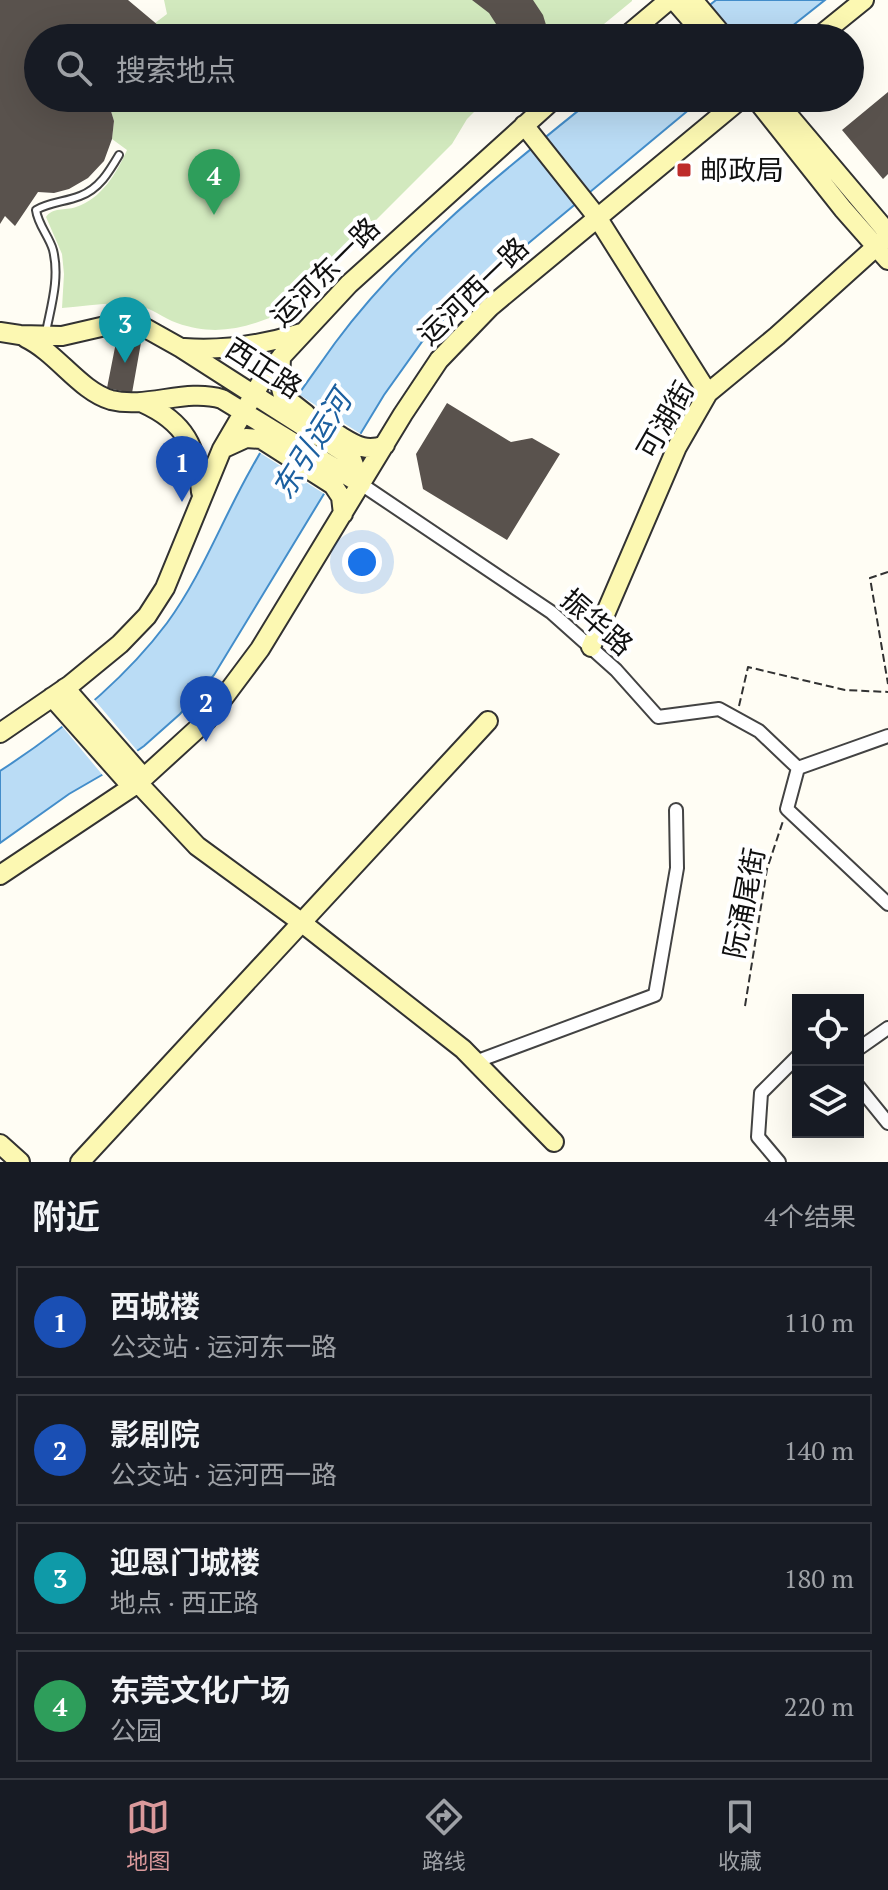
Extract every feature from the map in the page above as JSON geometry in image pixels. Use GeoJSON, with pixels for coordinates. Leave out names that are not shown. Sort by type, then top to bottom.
{"type":"FeatureCollection","features":[{"type":"Feature","properties":{"kind":"street"},"geometry":{"type":"LineString","coordinates":[[834,24],[864,0]]}},
{"type":"Feature","properties":{"kind":"street"},"geometry":{"type":"LineString","coordinates":[[649,24],[684,4]]}},
{"type":"Feature","properties":{"kind":"street"},"geometry":{"type":"LineString","coordinates":[[684,4],[698,24]]}},
{"type":"Feature","properties":{"kind":"street"},"geometry":{"type":"LineString","coordinates":[[684,4],[708,24]]}},
{"type":"Feature","properties":{"kind":"street","name":"运河东一路"},"geometry":{"type":"LineString","coordinates":[[0,733],[59,693],[120,644],[147,616],[165,588],[222,449],[248,404],[281,357],[388,247],[530,132],[545,112]]}},
{"type":"Feature","properties":{"kind":"street","name":"运河西一路"},"geometry":{"type":"LineString","coordinates":[[0,875],[135,780],[207,720],[234,687],[421,386],[461,335],[592,210],[723,112]]}},
{"type":"Feature","properties":{"kind":"street"},"geometry":{"type":"LineString","coordinates":[[767,112],[885,244]]}},
{"type":"Feature","properties":{"kind":"street"},"geometry":{"type":"LineString","coordinates":[[785,112],[885,244]]}},
{"type":"Feature","properties":{"kind":"street"},"geometry":{"type":"LineString","coordinates":[[530,132],[592,210],[708,393]]}},
{"type":"Feature","properties":{"kind":"street","name":"可湖街"},"geometry":{"type":"LineString","coordinates":[[591,647],[677,447],[708,393],[885,244]]}},
{"type":"Feature","properties":{"kind":"street","name":"西正路"},"geometry":{"type":"LineString","coordinates":[[0,332],[62,336],[128,323],[140,325],[181,348],[248,404],[274,419],[354,452]]}},
{"type":"Feature","properties":{"kind":"street"},"geometry":{"type":"LineString","coordinates":[[181,348],[235,348],[303,332]]}},
{"type":"Feature","properties":{"kind":"street","name":"西正路"},"geometry":{"type":"LineString","coordinates":[[20,335],[49,352],[102,397],[140,402],[213,397],[248,404]]}},
{"type":"Feature","properties":{"kind":"street"},"geometry":{"type":"LineString","coordinates":[[222,449],[246,438],[274,419],[281,357]]}},
{"type":"Feature","properties":{"kind":"street"},"geometry":{"type":"LineString","coordinates":[[140,402],[169,416],[186,436],[196,457],[202,495]]}},
{"type":"Feature","properties":{"kind":"street","name":"西正路"},"geometry":{"type":"LineString","coordinates":[[274,419],[337,479],[361,484]]}},
{"type":"Feature","properties":{"kind":"street"},"geometry":{"type":"LineString","coordinates":[[361,484],[354,452],[385,445]]}},
{"type":"Feature","properties":{"kind":"street"},"geometry":{"type":"LineString","coordinates":[[337,479],[343,514]]}},
{"type":"Feature","properties":{"kind":"street","name":"振华路"},"geometry":{"type":"LineString","coordinates":[[361,484],[551,612],[616,670],[658,717],[719,709],[759,731],[798,768]]}},
{"type":"Feature","properties":{"kind":"street"},"geometry":{"type":"LineString","coordinates":[[59,693],[197,846],[301,922],[463,1049],[554,1142]]}},
{"type":"Feature","properties":{"kind":"street"},"geometry":{"type":"LineString","coordinates":[[80,1162],[488,721]]}},
{"type":"Feature","properties":{"kind":"street"},"geometry":{"type":"LineString","coordinates":[[888,736],[798,768],[787,809],[888,904]]}},
{"type":"Feature","properties":{"kind":"street"},"geometry":{"type":"LineString","coordinates":[[475,1062],[546,1033],[655,995],[677,868],[676,810]]}},
{"type":"Feature","properties":{"kind":"street"},"geometry":{"type":"LineString","coordinates":[[864,1045],[888,1028]]}},
{"type":"Feature","properties":{"kind":"street"},"geometry":{"type":"LineString","coordinates":[[779,1162],[758,1137],[761,1093],[792,1062]]}},
{"type":"Feature","properties":{"kind":"street"},"geometry":{"type":"LineString","coordinates":[[864,1093],[888,1123]]}},
{"type":"Feature","properties":{"kind":"street"},"geometry":{"type":"LineString","coordinates":[[0,1144],[20,1162]]}},
{"type":"Feature","properties":{"kind":"lane"},"geometry":{"type":"LineString","coordinates":[[45,336],[56,281],[55,263],[52,247],[37,219],[36,210],[49,203],[81,196],[104,180],[119,155]]}},
{"type":"Feature","properties":{"kind":"path"},"geometry":{"type":"LineString","coordinates":[[888,572],[870,578],[888,684]]}},
{"type":"Feature","properties":{"kind":"path"},"geometry":{"type":"LineString","coordinates":[[737,718],[748,667],[845,690],[888,692]]}},
{"type":"Feature","properties":{"kind":"path","name":"阮涌尾街"},"geometry":{"type":"LineString","coordinates":[[745,1006],[767,869],[787,809]]}},
{"type":"Feature","properties":{"kind":"green space"},"geometry":{"type":"Polygon","coordinates":[[[164,0],[632,0],[604,24],[156,24],[167,14],[164,0]]]}},
{"type":"Feature","properties":{"kind":"green space"},"geometry":{"type":"Polygon","coordinates":[[[111,112],[474,112],[452,144],[285,311],[245,326],[219,330],[177,323],[137,305],[62,308],[62,254],[46,217],[52,212],[85,203],[113,176],[127,150],[112,139],[114,121],[111,112]]]}},
{"type":"Feature","properties":{"kind":"water"},"geometry":{"type":"Polygon","coordinates":[[[716,0],[825,0],[795,24],[686,24],[716,0]]]}},
{"type":"Feature","properties":{"kind":"water","name":"东引运河"},"geometry":{"type":"Polygon","coordinates":[[[577,112],[686,112],[471,291],[424,339],[384,395],[214,675],[180,714],[144,746],[0,843],[0,771],[90,704],[149,645],[191,586],[240,488],[270,437],[335,343],[392,275],[424,243],[577,112]]]}},
{"type":"Feature","properties":{"kind":"pier"},"geometry":{"type":"Polygon","coordinates":[[[295,392],[364,436],[326,495],[257,451],[295,392]]]}},
{"type":"Feature","properties":{"kind":"pier"},"geometry":{"type":"Polygon","coordinates":[[[93,698],[140,754],[105,778],[61,725],[93,698]]]}},
{"type":"Feature","properties":{"kind":"building"},"geometry":{"type":"Polygon","coordinates":[[[0,0],[128,0],[157,24],[24,24],[24,112],[111,112],[114,121],[112,139],[104,161],[88,178],[69,189],[54,193],[38,192],[15,226],[5,216],[0,224],[0,0]]]}},
{"type":"Feature","properties":{"kind":"building"},"geometry":{"type":"Polygon","coordinates":[[[472,0],[533,0],[546,24],[496,24],[489,13],[472,0]]]}},
{"type":"Feature","properties":{"kind":"building"},"geometry":{"type":"Polygon","coordinates":[[[888,92],[888,174],[883,179],[842,130],[888,92]]]}},
{"type":"Feature","properties":{"kind":"building"},"geometry":{"type":"Polygon","coordinates":[[[118,332],[142,337],[132,393],[107,388],[118,332]]]}},
{"type":"Feature","properties":{"kind":"building"},"geometry":{"type":"Polygon","coordinates":[[[447,403],[511,442],[532,438],[560,454],[507,540],[423,489],[416,454],[447,403]]]}},
{"type":"Feature","properties":{"kind":"place","name":"邮政局"},"geometry":{"type":"Point","coordinates":[684,170]}},
{"type":"Feature","properties":{"kind":"place","name":"东莞文化广场"},"geometry":{"type":"Point","coordinates":[214,215]}},
{"type":"Feature","properties":{"kind":"place","name":"迎恩门城楼"},"geometry":{"type":"Point","coordinates":[125,363]}},
{"type":"Feature","properties":{"kind":"place","name":"西城楼"},"geometry":{"type":"Point","coordinates":[182,502]}},
{"type":"Feature","properties":{"kind":"place","name":"影剧院"},"geometry":{"type":"Point","coordinates":[206,742]}}]}
